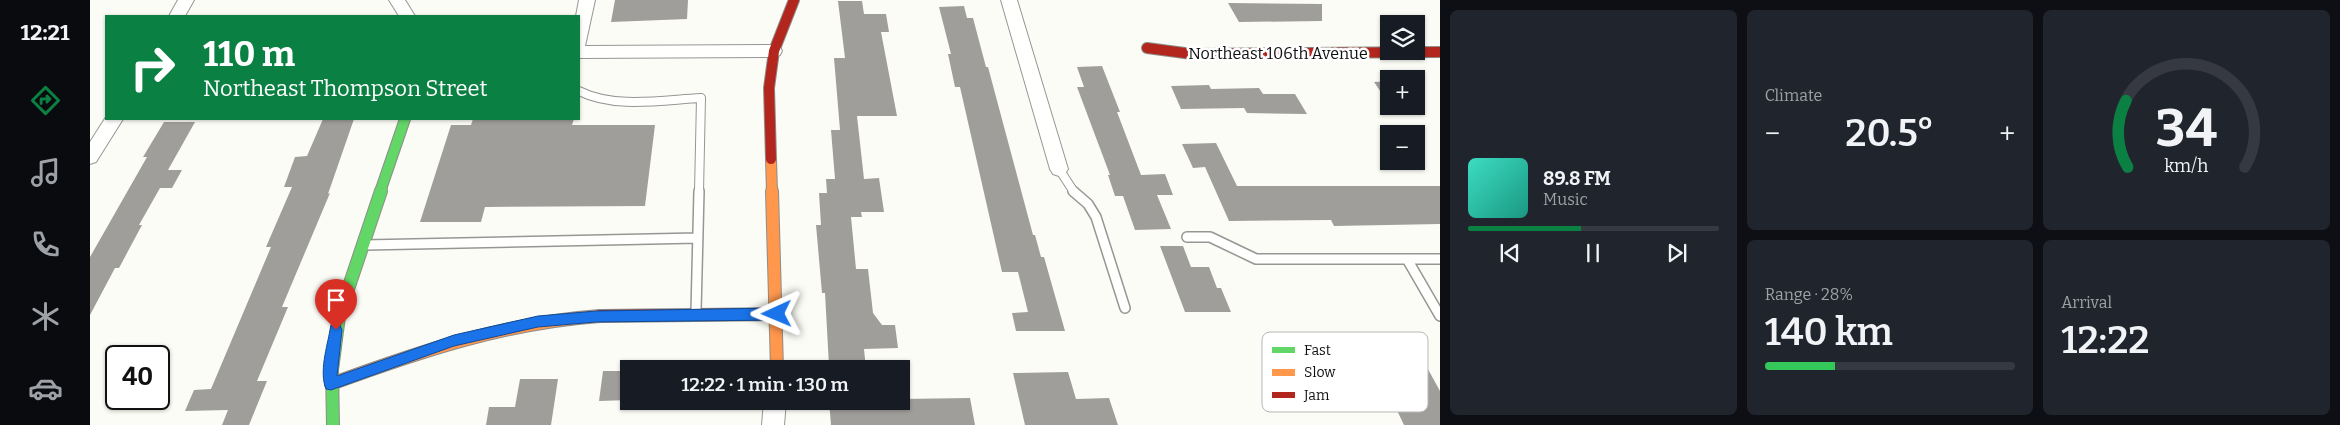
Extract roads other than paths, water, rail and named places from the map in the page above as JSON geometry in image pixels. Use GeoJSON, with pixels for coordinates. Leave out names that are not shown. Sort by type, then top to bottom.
{"type":"FeatureCollection","features":[{"type":"Feature","properties":{"kind":"street"},"geometry":{"type":"LineString","coordinates":[[178,15],[186,0]]}},
{"type":"Feature","properties":{"kind":"street"},"geometry":{"type":"LineString","coordinates":[[397,0],[406,15]]}},
{"type":"Feature","properties":{"kind":"street"},"geometry":{"type":"LineString","coordinates":[[580,38],[587,0]]}},
{"type":"Feature","properties":{"kind":"street"},"geometry":{"type":"LineString","coordinates":[[777,360],[769,88],[774,51],[794,0]]}},
{"type":"Feature","properties":{"kind":"street"},"geometry":{"type":"LineString","coordinates":[[1009,0],[1059,169]]}},
{"type":"Feature","properties":{"kind":"street","name":"Northeast 106th Avenue"},"geometry":{"type":"LineString","coordinates":[[1147,48],[1192,54],[1440,52]]}},
{"type":"Feature","properties":{"kind":"street"},"geometry":{"type":"LineString","coordinates":[[580,52],[774,51]]}},
{"type":"Feature","properties":{"kind":"street"},"geometry":{"type":"LineString","coordinates":[[90,157],[113,120]]}},
{"type":"Feature","properties":{"kind":"street"},"geometry":{"type":"LineString","coordinates":[[333,425],[332,343],[339,316],[404,120]]}},
{"type":"Feature","properties":{"kind":"street"},"geometry":{"type":"LineString","coordinates":[[331,384],[454,340],[538,321],[596,317],[777,314]]}},
{"type":"Feature","properties":{"kind":"street"},"geometry":{"type":"LineString","coordinates":[[773,425],[774,410]]}},
{"type":"Feature","properties":{"kind":"lane"},"geometry":{"type":"LineString","coordinates":[[580,91],[596,98],[615,101],[702,98],[696,315]]}},
{"type":"Feature","properties":{"kind":"lane"},"geometry":{"type":"LineString","coordinates":[[1059,169],[1073,190],[1088,204],[1096,217],[1125,308]]}},
{"type":"Feature","properties":{"kind":"lane"},"geometry":{"type":"LineString","coordinates":[[1186,237],[1210,237],[1256,259],[1440,259]]}},
{"type":"Feature","properties":{"kind":"lane"},"geometry":{"type":"LineString","coordinates":[[362,245],[698,238]]}},
{"type":"Feature","properties":{"kind":"lane"},"geometry":{"type":"LineString","coordinates":[[1406,259],[1440,316]]}}]}
